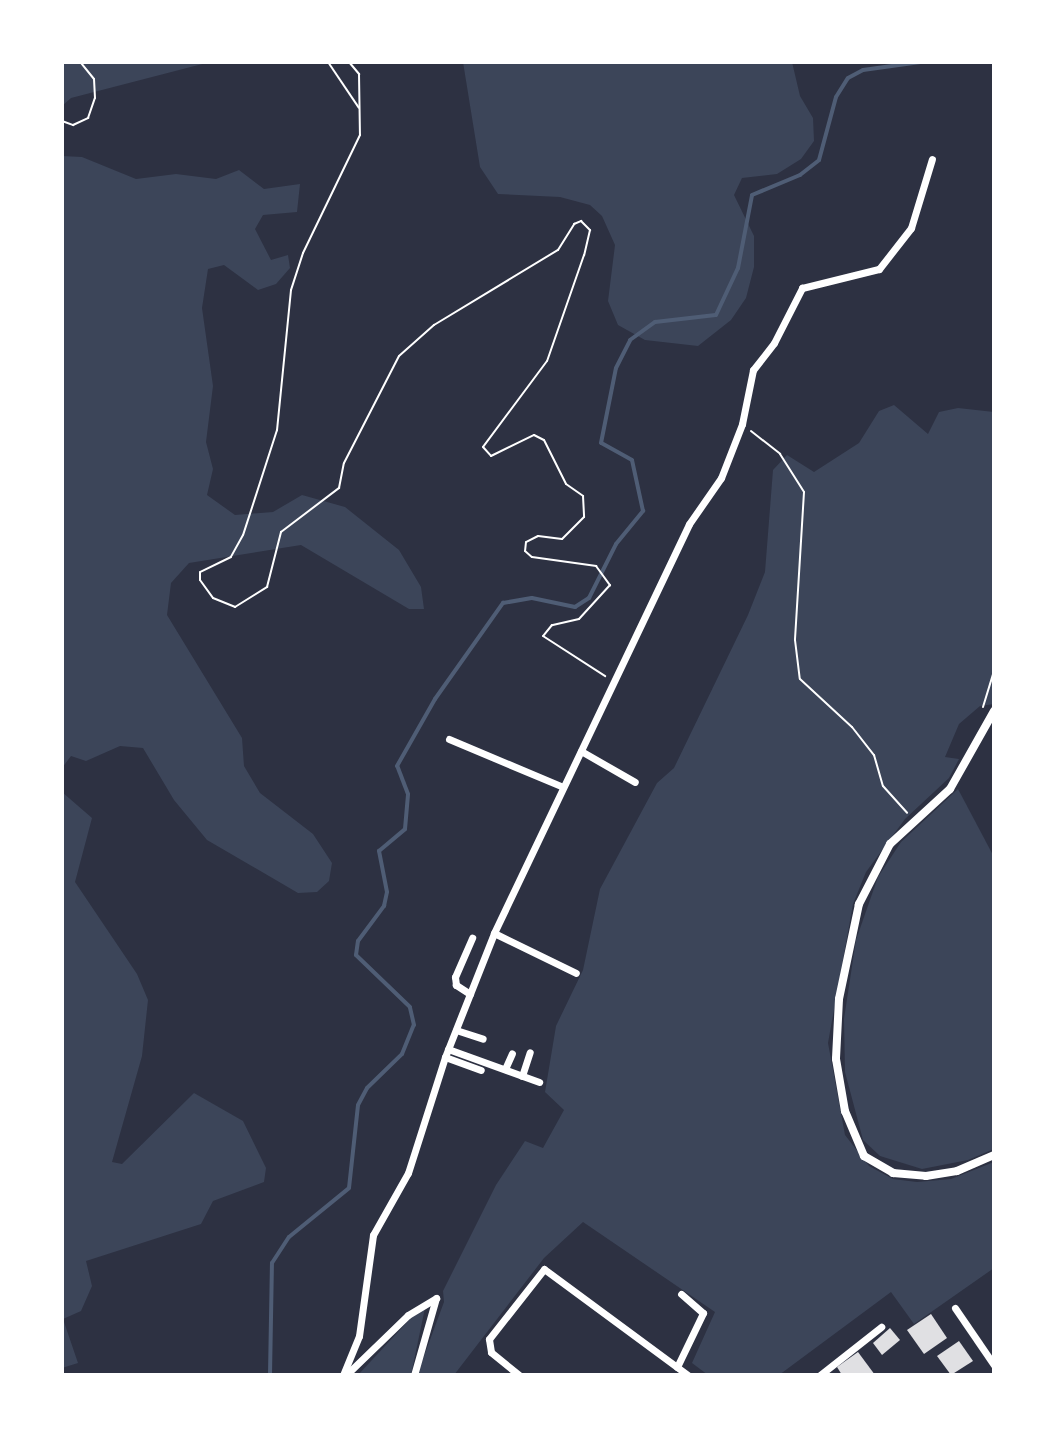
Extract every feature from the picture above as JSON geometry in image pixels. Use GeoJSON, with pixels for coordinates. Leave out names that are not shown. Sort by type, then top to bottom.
{"type":"FeatureCollection","features":[{"type":"Feature","properties":{"kind":"street"},"geometry":{"type":"LineString","coordinates":[[344,1375],[359,1336],[373,1235],[408,1173],[447,1053],[494,933],[561,786],[581,751],[689,524],[721,478],[742,424],[753,370],[774,343],[802,288],[879,269],[911,228],[932,159]]}},
{"type":"Feature","properties":{"kind":"street"},"geometry":{"type":"LineString","coordinates":[[994,711],[986,720],[950,789],[890,844],[859,904],[839,999],[836,1059],[845,1111],[864,1156],[893,1173],[957,1171],[994,1155]]}},
{"type":"Feature","properties":{"kind":"street"},"geometry":{"type":"LineString","coordinates":[[449,739],[561,786]]}},
{"type":"Feature","properties":{"kind":"street"},"geometry":{"type":"LineString","coordinates":[[581,751],[635,782]]}},
{"type":"Feature","properties":{"kind":"street"},"geometry":{"type":"LineString","coordinates":[[494,933],[576,973]]}},
{"type":"Feature","properties":{"kind":"street"},"geometry":{"type":"LineString","coordinates":[[470,994],[456,985],[455,977],[472,938]]}},
{"type":"Feature","properties":{"kind":"street"},"geometry":{"type":"LineString","coordinates":[[456,1030],[483,1039]]}},
{"type":"Feature","properties":{"kind":"street"},"geometry":{"type":"LineString","coordinates":[[522,1076],[530,1052]]}},
{"type":"Feature","properties":{"kind":"street"},"geometry":{"type":"LineString","coordinates":[[447,1053],[539,1082]]}},
{"type":"Feature","properties":{"kind":"street"},"geometry":{"type":"LineString","coordinates":[[447,1053],[481,1070]]}},
{"type":"Feature","properties":{"kind":"street"},"geometry":{"type":"LineString","coordinates":[[505,1069],[512,1053]]}},
{"type":"Feature","properties":{"kind":"street"},"geometry":{"type":"LineString","coordinates":[[519,1375],[491,1352],[489,1339],[544,1269],[688,1375]]}},
{"type":"Feature","properties":{"kind":"street"},"geometry":{"type":"LineString","coordinates":[[677,1367],[703,1313],[681,1294]]}},
{"type":"Feature","properties":{"kind":"street"},"geometry":{"type":"LineString","coordinates":[[344,1375],[408,1315],[436,1298],[414,1375]]}},
{"type":"Feature","properties":{"kind":"street"},"geometry":{"type":"LineString","coordinates":[[955,1308],[994,1365]]}},
{"type":"Feature","properties":{"kind":"street"},"geometry":{"type":"LineString","coordinates":[[820,1375],[881,1327]]}},
{"type":"Feature","properties":{"kind":"path"},"geometry":{"type":"LineString","coordinates":[[62,121],[73,125],[88,118],[95,98],[94,79],[80,62]]}},
{"type":"Feature","properties":{"kind":"path"},"geometry":{"type":"LineString","coordinates":[[328,62],[360,109]]}},
{"type":"Feature","properties":{"kind":"path"},"geometry":{"type":"LineString","coordinates":[[349,62],[359,74],[360,135],[303,253],[291,290],[277,430],[243,535],[231,557],[200,572],[200,580],[213,598],[235,607],[267,587],[281,532],[339,488],[344,463],[399,356],[434,325],[558,250],[574,224],[581,221],[590,230],[584,255],[547,361],[483,447],[491,456],[534,435],[544,440],[566,484],[583,496],[584,517],[562,539],[538,536],[526,542],[525,551],[532,557],[596,566],[610,585],[579,619],[552,625],[543,636],[613,681]]}},
{"type":"Feature","properties":{"kind":"path"},"geometry":{"type":"LineString","coordinates":[[742,424],[780,454],[804,492],[795,640],[800,679],[852,727],[874,755],[883,786],[914,820]]}},
{"type":"Feature","properties":{"kind":"path"},"geometry":{"type":"LineString","coordinates":[[986,720],[983,696],[994,672]]}},
{"type":"Feature","properties":{"kind":"shaded area"},"geometry":{"type":"Polygon","coordinates":[[[62,62],[210,62],[71,98],[62,106],[62,62]]]}},
{"type":"Feature","properties":{"kind":"shaded area"},"geometry":{"type":"Polygon","coordinates":[[[463,62],[792,62],[800,96],[813,118],[814,141],[801,159],[777,174],[742,178],[734,195],[754,236],[754,267],[746,298],[731,320],[698,346],[645,340],[618,325],[608,301],[615,245],[602,216],[590,205],[560,197],[498,194],[480,167],[463,62]]]}},
{"type":"Feature","properties":{"kind":"shaded area"},"geometry":{"type":"Polygon","coordinates":[[[62,156],[82,157],[136,179],[176,174],[216,179],[239,170],[264,189],[300,184],[297,212],[263,215],[255,229],[271,260],[288,255],[290,268],[276,284],[258,290],[224,265],[208,269],[202,308],[213,386],[206,442],[213,469],[207,495],[235,515],[273,512],[302,495],[345,507],[399,550],[421,587],[424,609],[409,609],[301,545],[189,563],[171,583],[167,615],[242,738],[244,766],[260,793],[313,834],[332,863],[329,881],[317,892],[298,893],[207,840],[174,800],[143,748],[120,746],[86,761],[71,756],[62,768],[62,156]]]}},
{"type":"Feature","properties":{"kind":"shaded area"},"geometry":{"type":"Polygon","coordinates":[[[894,405],[928,434],[939,412],[958,408],[994,412],[994,704],[980,706],[959,724],[945,757],[959,759],[949,778],[905,819],[866,872],[853,904],[828,1043],[845,1135],[869,1166],[893,1179],[917,1182],[951,1179],[994,1162],[994,1268],[914,1324],[891,1292],[779,1375],[708,1375],[692,1363],[715,1312],[583,1222],[544,1258],[454,1375],[417,1375],[444,1302],[443,1291],[496,1185],[525,1141],[543,1148],[564,1110],[545,1092],[556,1026],[583,970],[600,889],[657,783],[674,768],[748,615],[765,572],[773,470],[787,455],[814,472],[859,443],[879,411],[894,405]]]}},
{"type":"Feature","properties":{"kind":"shaded area"},"geometry":{"type":"Polygon","coordinates":[[[958,789],[994,857],[994,1149],[968,1160],[922,1169],[880,1156],[863,1140],[845,1072],[844,1019],[856,940],[878,877],[901,842],[958,789]]]}},
{"type":"Feature","properties":{"kind":"shaded area"},"geometry":{"type":"Polygon","coordinates":[[[62,792],[92,818],[75,882],[137,974],[148,1000],[142,1056],[112,1162],[122,1164],[194,1093],[243,1121],[266,1168],[264,1182],[213,1201],[201,1224],[86,1261],[92,1286],[81,1311],[63,1319],[78,1363],[62,1368],[62,792]]]}},
{"type":"Feature","properties":{"kind":"shaded area"},"geometry":{"type":"Polygon","coordinates":[[[425,1308],[411,1375],[358,1375],[412,1317],[425,1308]]]}},
{"type":"Feature","properties":{"kind":"building"},"geometry":{"type":"Polygon","coordinates":[[[931,1314],[947,1338],[924,1354],[907,1330],[931,1314]]]}},
{"type":"Feature","properties":{"kind":"building"},"geometry":{"type":"Polygon","coordinates":[[[890,1328],[900,1340],[882,1355],[873,1343],[890,1328]]]}},
{"type":"Feature","properties":{"kind":"building"},"geometry":{"type":"Polygon","coordinates":[[[959,1341],[973,1361],[951,1375],[937,1356],[959,1341]]]}},
{"type":"Feature","properties":{"kind":"building"},"geometry":{"type":"Polygon","coordinates":[[[858,1352],[875,1375],[842,1375],[837,1367],[858,1352]]]}},
{"type":"Feature","properties":{"kind":"waterway"},"geometry":{"type":"LineString","coordinates":[[270,1375],[272,1263],[289,1237],[349,1188],[358,1105],[367,1088],[402,1054],[414,1025],[410,1007],[356,955],[358,941],[384,906],[387,892],[379,851],[405,829],[408,794],[397,766],[435,699],[503,603],[532,598],[575,607],[589,598],[616,544],[643,511],[632,460],[601,443],[616,368],[630,340],[655,322],[716,315],[738,268],[752,195],[800,175],[819,160],[836,97],[848,78],[863,70],[920,62]]}}]}
